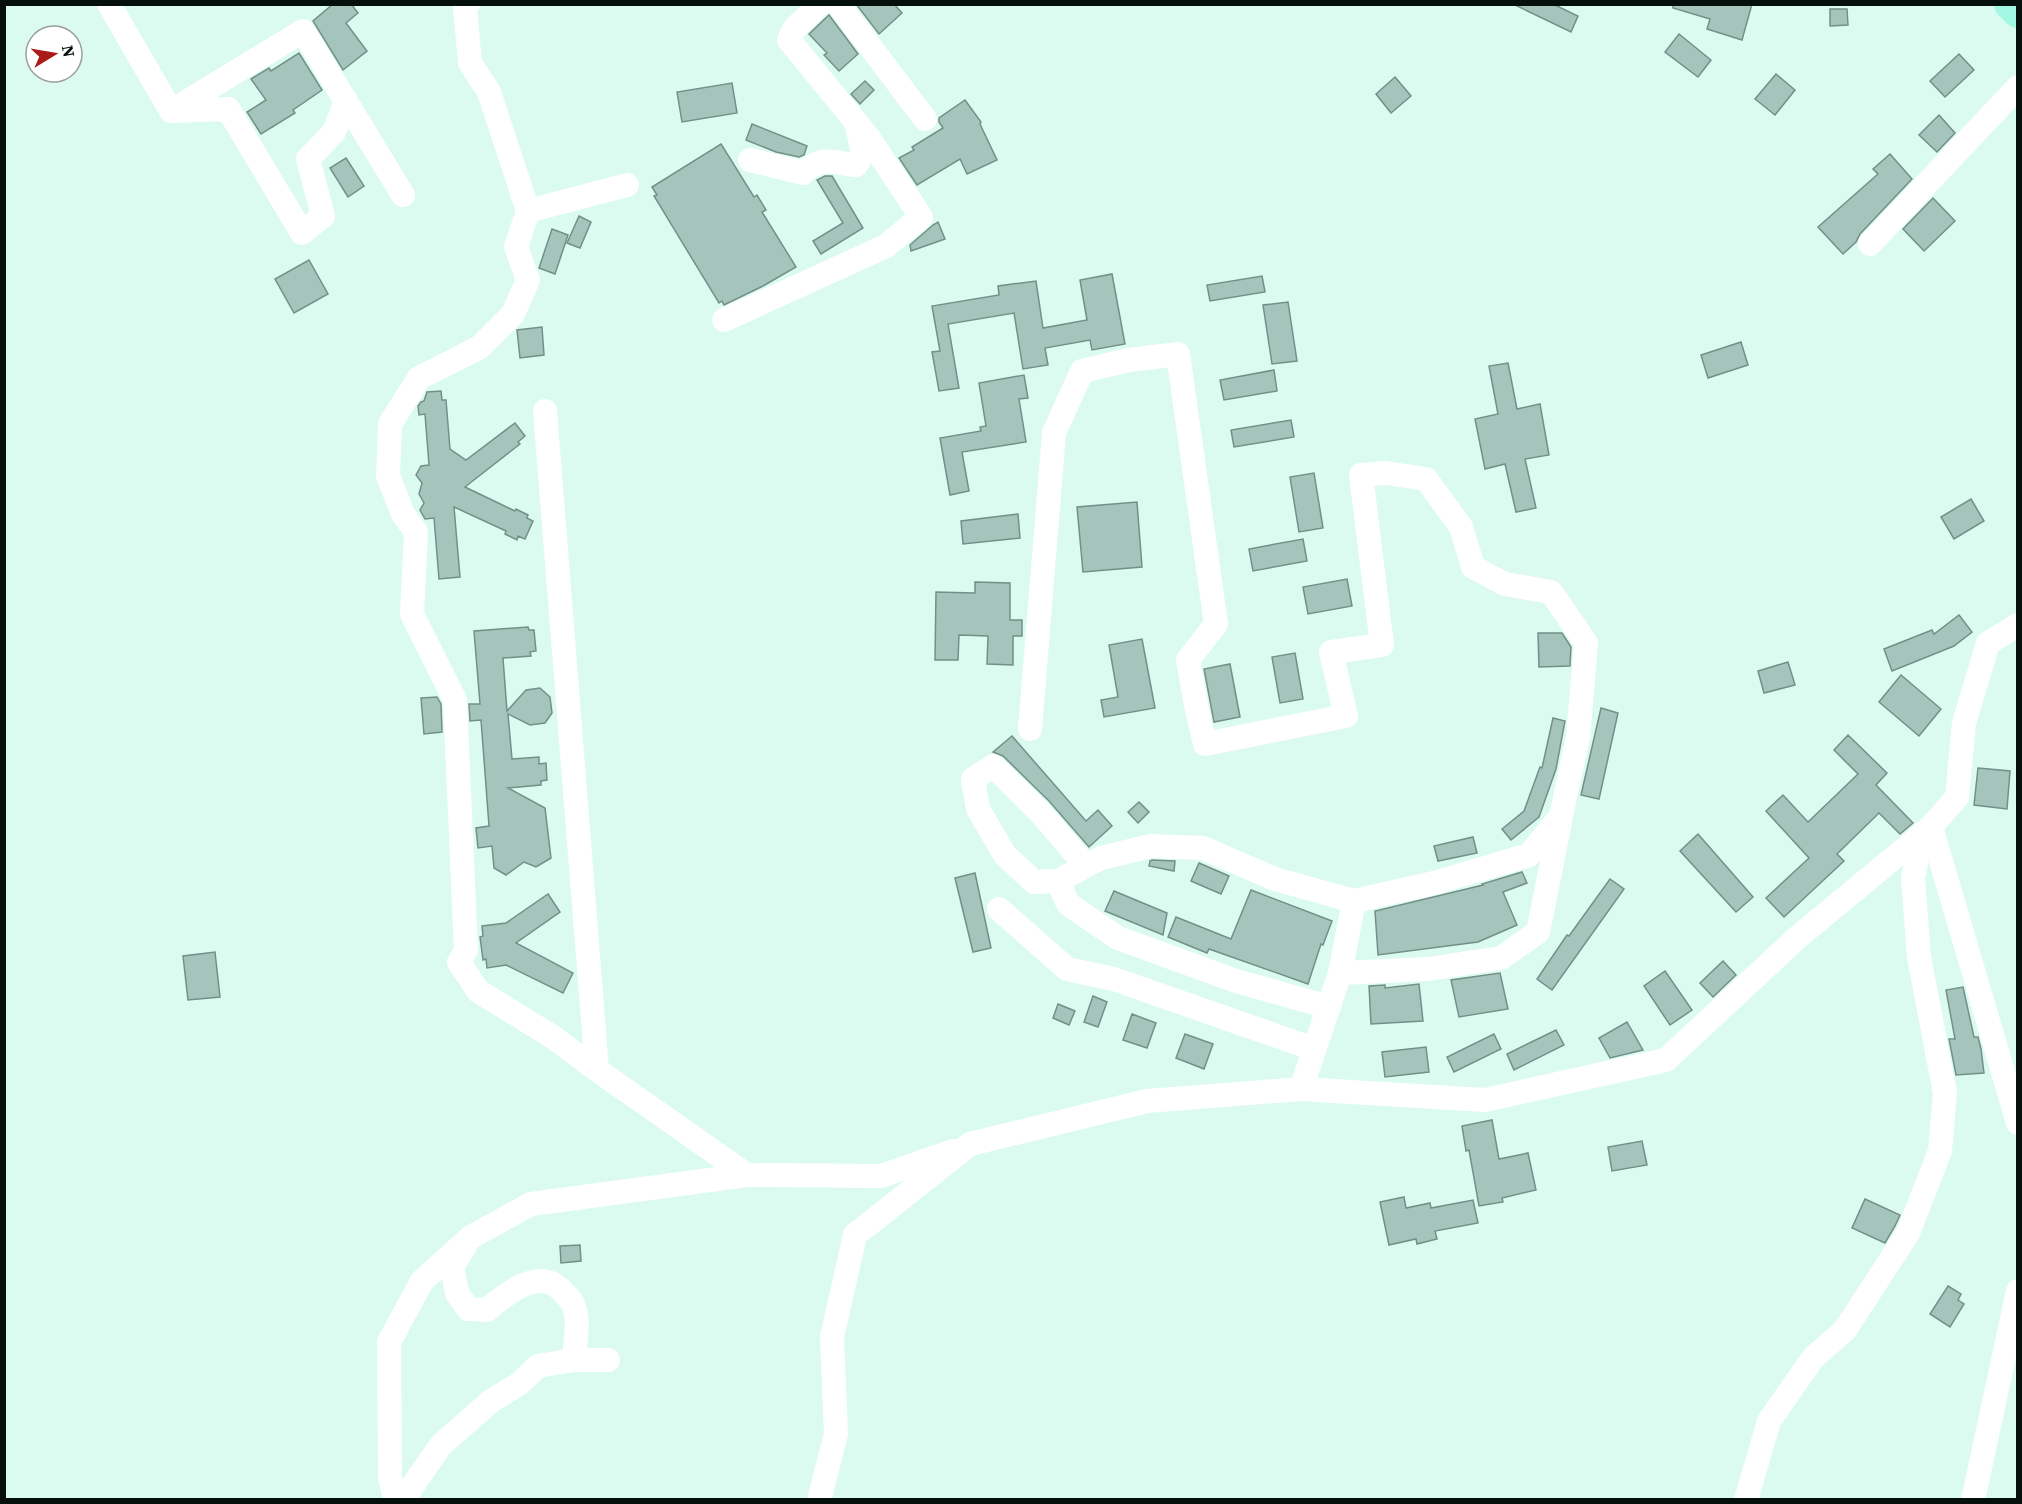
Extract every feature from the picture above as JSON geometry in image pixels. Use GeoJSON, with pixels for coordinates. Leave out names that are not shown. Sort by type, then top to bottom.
{"type":"FeatureCollection","features":[{"type":"Feature","properties":{"kind":"main road"},"geometry":{"type":"LineString","coordinates":[[2010,4],[2018,12]]}},
{"type":"Feature","properties":{"kind":"street"},"geometry":{"type":"LineString","coordinates":[[109,4],[171,111]]}},
{"type":"Feature","properties":{"kind":"street"},"geometry":{"type":"LineString","coordinates":[[724,320],[886,246],[921,217],[855,120],[789,40],[794,30],[819,4]]}},
{"type":"Feature","properties":{"kind":"street"},"geometry":{"type":"LineString","coordinates":[[837,4],[925,119]]}},
{"type":"Feature","properties":{"kind":"street"},"geometry":{"type":"LineString","coordinates":[[463,5],[470,63],[489,92],[528,212],[516,247],[528,280],[513,314],[480,346],[419,378],[390,424],[388,476],[403,514],[416,532],[412,614],[455,700],[466,950],[459,962],[478,991],[553,1037],[747,1174]]}},
{"type":"Feature","properties":{"kind":"street"},"geometry":{"type":"LineString","coordinates":[[171,111],[303,31],[404,195]]}},
{"type":"Feature","properties":{"kind":"street"},"geometry":{"type":"LineString","coordinates":[[1870,244],[2018,87]]}},
{"type":"Feature","properties":{"kind":"street"},"geometry":{"type":"LineString","coordinates":[[171,111],[228,109],[302,233],[323,216],[308,159],[334,132],[346,101]]}},
{"type":"Feature","properties":{"kind":"street"},"geometry":{"type":"LineString","coordinates":[[750,160],[802,173],[812,165],[828,160],[856,165],[863,153],[855,120]]}},
{"type":"Feature","properties":{"kind":"street"},"geometry":{"type":"LineString","coordinates":[[528,212],[627,185]]}},
{"type":"Feature","properties":{"kind":"street"},"geometry":{"type":"LineString","coordinates":[[1030,729],[1053,433],[1082,371],[1129,360],[1179,354],[1216,624],[1188,660],[1205,744],[1346,716],[1331,652],[1382,645],[1360,475],[1386,472],[1426,479],[1461,527],[1473,567],[1505,584],[1551,592],[1586,643],[1578,737],[1538,932],[1501,958],[1428,969],[1340,974]]}},
{"type":"Feature","properties":{"kind":"street"},"geometry":{"type":"LineString","coordinates":[[545,411],[597,1070]]}},
{"type":"Feature","properties":{"kind":"street"},"geometry":{"type":"LineString","coordinates":[[395,1500],[390,1477],[389,1342],[422,1281],[471,1237],[531,1204],[747,1174],[881,1176],[970,1144],[1147,1101],[1301,1089],[1485,1100],[1666,1060],[1798,937],[1927,831],[1958,797],[1965,723],[1988,643],[2018,625]]}},
{"type":"Feature","properties":{"kind":"street"},"geometry":{"type":"LineString","coordinates":[[1086,866],[1039,812],[993,766],[972,779],[978,809],[1005,855],[1034,882],[1058,880],[1086,866],[1101,858],[1151,846],[1203,848],[1275,879],[1354,901],[1434,883],[1529,855],[1561,816]]}},
{"type":"Feature","properties":{"kind":"street"},"geometry":{"type":"LineString","coordinates":[[1927,831],[2018,1123]]}},
{"type":"Feature","properties":{"kind":"street"},"geometry":{"type":"LineString","coordinates":[[1746,1500],[1769,1421],[1813,1358],[1845,1330],[1902,1243],[1940,1151],[1946,1093],[1919,957],[1913,878],[1927,831]]}},
{"type":"Feature","properties":{"kind":"street"},"geometry":{"type":"LineString","coordinates":[[1058,880],[1068,904],[1118,938],[1236,981],[1329,1007]]}},
{"type":"Feature","properties":{"kind":"street"},"geometry":{"type":"LineString","coordinates":[[1301,1089],[1340,974],[1354,901]]}},
{"type":"Feature","properties":{"kind":"street"},"geometry":{"type":"LineString","coordinates":[[999,909],[1067,969],[1114,979],[1314,1049]]}},
{"type":"Feature","properties":{"kind":"street"},"geometry":{"type":"LineString","coordinates":[[819,1500],[836,1434],[832,1337],[855,1235],[970,1144]]}},
{"type":"Feature","properties":{"kind":"street"},"geometry":{"type":"LineString","coordinates":[[471,1237],[452,1267],[457,1293],[468,1309],[487,1310],[503,1295],[521,1285],[543,1280],[560,1287],[573,1303],[577,1326],[574,1360]]}},
{"type":"Feature","properties":{"kind":"street"},"geometry":{"type":"LineString","coordinates":[[1973,1500],[2018,1291]]}},
{"type":"Feature","properties":{"kind":"street"},"geometry":{"type":"LineString","coordinates":[[406,1500],[409,1491],[441,1445],[491,1401],[519,1384],[538,1366],[574,1360],[608,1360]]}},
{"type":"Feature","properties":{"kind":"building"},"geometry":{"type":"Polygon","coordinates":[[[333,4],[351,4],[358,13],[346,23],[367,51],[343,70],[313,21],[333,4]]]}},
{"type":"Feature","properties":{"kind":"building"},"geometry":{"type":"Polygon","coordinates":[[[856,4],[894,4],[902,13],[879,34],[856,4]]]}},
{"type":"Feature","properties":{"kind":"building"},"geometry":{"type":"Polygon","coordinates":[[[1513,4],[1553,4],[1578,16],[1571,32],[1513,4]]]}},
{"type":"Feature","properties":{"kind":"building"},"geometry":{"type":"Polygon","coordinates":[[[1673,4],[1752,4],[1742,40],[1707,29],[1710,19],[1673,8],[1673,4]]]}},
{"type":"Feature","properties":{"kind":"building"},"geometry":{"type":"Polygon","coordinates":[[[1830,9],[1847,9],[1848,25],[1830,26],[1830,9]]]}},
{"type":"Feature","properties":{"kind":"building"},"geometry":{"type":"Polygon","coordinates":[[[829,15],[858,54],[839,71],[824,55],[827,53],[809,34],[829,15]]]}},
{"type":"Feature","properties":{"kind":"building"},"geometry":{"type":"Polygon","coordinates":[[[1679,34],[1711,60],[1698,77],[1665,52],[1679,34]]]}},
{"type":"Feature","properties":{"kind":"building"},"geometry":{"type":"Polygon","coordinates":[[[299,53],[322,90],[293,110],[295,113],[261,134],[247,112],[266,100],[251,79],[269,68],[271,71],[299,53]]]}},
{"type":"Feature","properties":{"kind":"building"},"geometry":{"type":"Polygon","coordinates":[[[1959,54],[1974,70],[1945,97],[1930,81],[1959,54]]]}},
{"type":"Feature","properties":{"kind":"building"},"geometry":{"type":"Polygon","coordinates":[[[1776,74],[1795,90],[1775,115],[1755,99],[1776,74]]]}},
{"type":"Feature","properties":{"kind":"building"},"geometry":{"type":"Polygon","coordinates":[[[1395,77],[1411,96],[1391,113],[1376,94],[1395,77]]]}},
{"type":"Feature","properties":{"kind":"building"},"geometry":{"type":"Polygon","coordinates":[[[865,81],[874,90],[860,104],[851,94],[865,81]]]}},
{"type":"Feature","properties":{"kind":"building"},"geometry":{"type":"Polygon","coordinates":[[[732,83],[737,113],[682,122],[677,92],[732,83]]]}},
{"type":"Feature","properties":{"kind":"building"},"geometry":{"type":"Polygon","coordinates":[[[965,100],[981,122],[997,160],[967,174],[960,159],[917,185],[899,158],[914,150],[912,147],[943,128],[939,118],[965,100]]]}},
{"type":"Feature","properties":{"kind":"building"},"geometry":{"type":"Polygon","coordinates":[[[1939,115],[1955,133],[1937,152],[1919,135],[1939,115]]]}},
{"type":"Feature","properties":{"kind":"building"},"geometry":{"type":"Polygon","coordinates":[[[752,124],[807,146],[804,155],[799,157],[776,152],[746,140],[752,124]]]}},
{"type":"Feature","properties":{"kind":"building"},"geometry":{"type":"Polygon","coordinates":[[[721,144],[754,197],[757,195],[766,210],[762,212],[796,267],[724,305],[722,301],[719,303],[654,196],[657,195],[652,187],[721,144]]]}},
{"type":"Feature","properties":{"kind":"building"},"geometry":{"type":"Polygon","coordinates":[[[1890,154],[1912,179],[1843,254],[1818,227],[1878,174],[1873,169],[1890,154]]]}},
{"type":"Feature","properties":{"kind":"building"},"geometry":{"type":"Polygon","coordinates":[[[346,158],[364,186],[348,197],[330,168],[346,158]]]}},
{"type":"Feature","properties":{"kind":"building"},"geometry":{"type":"Polygon","coordinates":[[[825,176],[832,176],[863,228],[821,254],[813,241],[843,223],[817,180],[825,176]]]}},
{"type":"Feature","properties":{"kind":"building"},"geometry":{"type":"Polygon","coordinates":[[[1933,198],[1955,221],[1924,251],[1903,229],[1933,198]]]}},
{"type":"Feature","properties":{"kind":"building"},"geometry":{"type":"Polygon","coordinates":[[[579,216],[591,222],[580,248],[567,243],[579,216]]]}},
{"type":"Feature","properties":{"kind":"building"},"geometry":{"type":"Polygon","coordinates":[[[938,222],[945,239],[911,251],[910,245],[938,222]]]}},
{"type":"Feature","properties":{"kind":"building"},"geometry":{"type":"Polygon","coordinates":[[[552,229],[568,235],[555,274],[539,268],[552,229]]]}},
{"type":"Feature","properties":{"kind":"building"},"geometry":{"type":"Polygon","coordinates":[[[309,260],[328,294],[294,313],[275,279],[309,260]]]}},
{"type":"Feature","properties":{"kind":"building"},"geometry":{"type":"Polygon","coordinates":[[[1112,274],[1125,344],[1092,350],[1090,340],[1045,348],[1048,365],[1023,369],[1014,313],[948,324],[959,388],[939,391],[932,352],[940,351],[932,306],[999,295],[998,286],[1036,281],[1043,328],[1087,320],[1080,280],[1112,274]]]}},
{"type":"Feature","properties":{"kind":"building"},"geometry":{"type":"Polygon","coordinates":[[[1262,276],[1265,292],[1210,301],[1207,285],[1262,276]]]}},
{"type":"Feature","properties":{"kind":"building"},"geometry":{"type":"Polygon","coordinates":[[[1288,302],[1297,361],[1272,364],[1263,305],[1288,302]]]}},
{"type":"Feature","properties":{"kind":"building"},"geometry":{"type":"Polygon","coordinates":[[[542,327],[544,355],[520,358],[517,330],[542,327]]]}},
{"type":"Feature","properties":{"kind":"building"},"geometry":{"type":"Polygon","coordinates":[[[1741,342],[1748,365],[1708,378],[1701,355],[1741,342]]]}},
{"type":"Feature","properties":{"kind":"building"},"geometry":{"type":"Polygon","coordinates":[[[1508,363],[1517,409],[1540,404],[1549,455],[1525,459],[1536,508],[1516,512],[1505,464],[1485,469],[1475,419],[1498,414],[1489,366],[1508,363]]]}},
{"type":"Feature","properties":{"kind":"building"},"geometry":{"type":"Polygon","coordinates":[[[1274,370],[1277,391],[1224,400],[1220,380],[1274,370]]]}},
{"type":"Feature","properties":{"kind":"building"},"geometry":{"type":"Polygon","coordinates":[[[1024,375],[1028,398],[1019,399],[1026,442],[962,452],[969,491],[950,495],[940,438],[981,431],[980,427],[986,426],[979,383],[1024,375]]]}},
{"type":"Feature","properties":{"kind":"building"},"geometry":{"type":"Polygon","coordinates":[[[441,391],[442,400],[446,400],[450,449],[466,460],[515,423],[525,436],[518,442],[520,444],[465,487],[528,515],[527,518],[533,521],[525,539],[518,536],[517,540],[505,534],[506,531],[454,507],[460,577],[439,579],[434,518],[425,519],[420,510],[424,503],[419,494],[422,483],[416,475],[421,466],[429,465],[425,414],[419,415],[418,406],[424,401],[427,392],[441,391]]]}},
{"type":"Feature","properties":{"kind":"building"},"geometry":{"type":"Polygon","coordinates":[[[1291,420],[1294,437],[1234,447],[1231,430],[1291,420]]]}},
{"type":"Feature","properties":{"kind":"building"},"geometry":{"type":"Polygon","coordinates":[[[1314,473],[1323,528],[1299,532],[1290,477],[1314,473]]]}},
{"type":"Feature","properties":{"kind":"building"},"geometry":{"type":"Polygon","coordinates":[[[1971,499],[1984,521],[1954,539],[1941,517],[1971,499]]]}},
{"type":"Feature","properties":{"kind":"building"},"geometry":{"type":"Polygon","coordinates":[[[1137,502],[1142,567],[1083,572],[1077,507],[1137,502]]]}},
{"type":"Feature","properties":{"kind":"building"},"geometry":{"type":"Polygon","coordinates":[[[1018,514],[1020,538],[963,544],[961,521],[1018,514]]]}},
{"type":"Feature","properties":{"kind":"building"},"geometry":{"type":"Polygon","coordinates":[[[1303,539],[1307,561],[1253,571],[1249,549],[1303,539]]]}},
{"type":"Feature","properties":{"kind":"building"},"geometry":{"type":"Polygon","coordinates":[[[1347,579],[1352,606],[1308,614],[1303,587],[1347,579]]]}},
{"type":"Feature","properties":{"kind":"building"},"geometry":{"type":"Polygon","coordinates":[[[975,582],[1010,583],[1010,620],[1022,620],[1022,636],[1013,636],[1013,665],[987,664],[988,636],[959,635],[958,660],[935,660],[936,592],[975,593],[975,582]]]}},
{"type":"Feature","properties":{"kind":"building"},"geometry":{"type":"Polygon","coordinates":[[[1959,615],[1972,632],[1954,646],[1892,671],[1884,649],[1932,630],[1934,634],[1959,615]]]}},
{"type":"Feature","properties":{"kind":"building"},"geometry":{"type":"Polygon","coordinates":[[[528,627],[529,630],[534,630],[536,651],[530,652],[531,656],[503,658],[507,711],[526,690],[540,688],[550,697],[552,713],[545,723],[530,725],[508,714],[512,759],[539,757],[539,764],[546,763],[547,780],[541,781],[541,785],[508,788],[545,808],[551,858],[536,867],[524,862],[506,875],[494,868],[492,846],[478,848],[476,828],[489,826],[481,720],[470,721],[469,704],[480,704],[474,631],[528,627]]]}},
{"type":"Feature","properties":{"kind":"building"},"geometry":{"type":"Polygon","coordinates":[[[1538,633],[1562,633],[1571,647],[1570,666],[1539,667],[1538,633]]]}},
{"type":"Feature","properties":{"kind":"building"},"geometry":{"type":"Polygon","coordinates":[[[1142,639],[1155,708],[1104,717],[1101,700],[1118,697],[1109,645],[1142,639]]]}},
{"type":"Feature","properties":{"kind":"building"},"geometry":{"type":"Polygon","coordinates":[[[1295,653],[1303,699],[1280,703],[1272,657],[1295,653]]]}},
{"type":"Feature","properties":{"kind":"building"},"geometry":{"type":"Polygon","coordinates":[[[1788,662],[1795,685],[1764,693],[1758,671],[1788,662]]]}},
{"type":"Feature","properties":{"kind":"building"},"geometry":{"type":"Polygon","coordinates":[[[1230,664],[1240,717],[1214,722],[1204,669],[1230,664]]]}},
{"type":"Feature","properties":{"kind":"building"},"geometry":{"type":"Polygon","coordinates":[[[1901,675],[1941,709],[1919,736],[1879,702],[1901,675]]]}},
{"type":"Feature","properties":{"kind":"building"},"geometry":{"type":"Polygon","coordinates":[[[437,697],[441,704],[442,732],[424,734],[421,698],[437,697]]]}},
{"type":"Feature","properties":{"kind":"building"},"geometry":{"type":"Polygon","coordinates":[[[1601,708],[1618,713],[1599,799],[1581,795],[1601,708]]]}},
{"type":"Feature","properties":{"kind":"building"},"geometry":{"type":"Polygon","coordinates":[[[1553,718],[1565,721],[1556,769],[1539,817],[1511,840],[1502,829],[1524,811],[1540,767],[1542,768],[1553,718]]]}},
{"type":"Feature","properties":{"kind":"building"},"geometry":{"type":"Polygon","coordinates":[[[1848,735],[1887,773],[1876,785],[1913,823],[1900,834],[1879,813],[1837,854],[1844,861],[1784,917],[1766,898],[1809,858],[1766,811],[1783,795],[1808,822],[1858,774],[1834,750],[1848,735]]]}},
{"type":"Feature","properties":{"kind":"building"},"geometry":{"type":"Polygon","coordinates":[[[1012,736],[1086,821],[1098,810],[1112,826],[1089,847],[1049,801],[1003,756],[993,752],[1012,736]]]}},
{"type":"Feature","properties":{"kind":"building"},"geometry":{"type":"Polygon","coordinates":[[[1978,768],[2010,771],[2007,809],[1974,805],[1978,768]]]}},
{"type":"Feature","properties":{"kind":"building"},"geometry":{"type":"Polygon","coordinates":[[[1139,802],[1149,812],[1138,823],[1128,812],[1139,802]]]}},
{"type":"Feature","properties":{"kind":"building"},"geometry":{"type":"Polygon","coordinates":[[[1698,834],[1753,897],[1736,912],[1680,851],[1698,834]]]}},
{"type":"Feature","properties":{"kind":"building"},"geometry":{"type":"Polygon","coordinates":[[[1473,837],[1477,853],[1438,861],[1434,846],[1473,837]]]}},
{"type":"Feature","properties":{"kind":"building"},"geometry":{"type":"Polygon","coordinates":[[[1152,860],[1175,861],[1174,871],[1149,866],[1152,860]]]}},
{"type":"Feature","properties":{"kind":"building"},"geometry":{"type":"Polygon","coordinates":[[[1199,863],[1229,876],[1221,894],[1191,881],[1199,863]]]}},
{"type":"Feature","properties":{"kind":"building"},"geometry":{"type":"Polygon","coordinates":[[[1522,872],[1527,883],[1503,892],[1517,925],[1478,942],[1378,955],[1375,911],[1483,885],[1522,872]]]}},
{"type":"Feature","properties":{"kind":"building"},"geometry":{"type":"Polygon","coordinates":[[[975,873],[991,948],[973,952],[955,878],[975,873]]]}},
{"type":"Feature","properties":{"kind":"building"},"geometry":{"type":"Polygon","coordinates":[[[1610,879],[1624,889],[1552,990],[1537,979],[1610,879]]]}},
{"type":"Feature","properties":{"kind":"building"},"geometry":{"type":"Polygon","coordinates":[[[1251,890],[1332,921],[1323,945],[1321,944],[1308,984],[1209,949],[1207,953],[1168,937],[1176,917],[1231,939],[1251,890]]]}},
{"type":"Feature","properties":{"kind":"building"},"geometry":{"type":"Polygon","coordinates":[[[1114,891],[1167,913],[1163,935],[1105,911],[1114,891]]]}},
{"type":"Feature","properties":{"kind":"building"},"geometry":{"type":"Polygon","coordinates":[[[548,894],[560,912],[516,943],[573,973],[563,993],[506,965],[487,968],[486,959],[483,960],[480,937],[483,936],[482,926],[506,923],[548,894]]]}},
{"type":"Feature","properties":{"kind":"building"},"geometry":{"type":"Polygon","coordinates":[[[215,952],[220,997],[188,1000],[183,956],[215,952]]]}},
{"type":"Feature","properties":{"kind":"building"},"geometry":{"type":"Polygon","coordinates":[[[1723,961],[1736,975],[1713,997],[1700,983],[1723,961]]]}},
{"type":"Feature","properties":{"kind":"building"},"geometry":{"type":"Polygon","coordinates":[[[1665,971],[1692,1010],[1670,1025],[1644,986],[1665,971]]]}},
{"type":"Feature","properties":{"kind":"building"},"geometry":{"type":"Polygon","coordinates":[[[1500,973],[1508,1009],[1459,1017],[1451,980],[1500,973]]]}},
{"type":"Feature","properties":{"kind":"building"},"geometry":{"type":"Polygon","coordinates":[[[1419,984],[1423,1021],[1371,1024],[1369,986],[1385,985],[1385,988],[1419,984]]]}},
{"type":"Feature","properties":{"kind":"building"},"geometry":{"type":"Polygon","coordinates":[[[1963,987],[1974,1037],[1978,1037],[1981,1049],[1984,1073],[1956,1075],[1949,1039],[1955,1039],[1946,990],[1963,987]]]}},
{"type":"Feature","properties":{"kind":"building"},"geometry":{"type":"Polygon","coordinates":[[[1093,996],[1107,1002],[1098,1027],[1084,1022],[1093,996]]]}},
{"type":"Feature","properties":{"kind":"building"},"geometry":{"type":"Polygon","coordinates":[[[1058,1004],[1075,1011],[1069,1025],[1053,1018],[1058,1004]]]}},
{"type":"Feature","properties":{"kind":"building"},"geometry":{"type":"Polygon","coordinates":[[[1132,1014],[1156,1023],[1147,1048],[1123,1040],[1132,1014]]]}},
{"type":"Feature","properties":{"kind":"building"},"geometry":{"type":"Polygon","coordinates":[[[1627,1022],[1643,1050],[1610,1058],[1599,1038],[1627,1022]]]}},
{"type":"Feature","properties":{"kind":"building"},"geometry":{"type":"Polygon","coordinates":[[[1556,1030],[1564,1045],[1514,1070],[1507,1054],[1556,1030]]]}},
{"type":"Feature","properties":{"kind":"building"},"geometry":{"type":"Polygon","coordinates":[[[1185,1034],[1213,1044],[1204,1069],[1176,1058],[1185,1034]]]}},
{"type":"Feature","properties":{"kind":"building"},"geometry":{"type":"Polygon","coordinates":[[[1494,1034],[1501,1049],[1454,1072],[1447,1057],[1494,1034]]]}},
{"type":"Feature","properties":{"kind":"building"},"geometry":{"type":"Polygon","coordinates":[[[1426,1047],[1429,1072],[1385,1077],[1382,1052],[1426,1047]]]}},
{"type":"Feature","properties":{"kind":"building"},"geometry":{"type":"Polygon","coordinates":[[[1492,1120],[1499,1159],[1528,1153],[1536,1190],[1502,1198],[1503,1202],[1479,1206],[1469,1150],[1466,1151],[1462,1126],[1492,1120]]]}},
{"type":"Feature","properties":{"kind":"building"},"geometry":{"type":"Polygon","coordinates":[[[1642,1141],[1647,1165],[1612,1171],[1608,1147],[1642,1141]]]}},
{"type":"Feature","properties":{"kind":"building"},"geometry":{"type":"Polygon","coordinates":[[[1404,1197],[1406,1208],[1430,1203],[1431,1208],[1473,1200],[1478,1223],[1435,1231],[1437,1239],[1417,1244],[1416,1239],[1389,1245],[1380,1202],[1404,1197]]]}},
{"type":"Feature","properties":{"kind":"building"},"geometry":{"type":"Polygon","coordinates":[[[1865,1199],[1900,1215],[1885,1243],[1852,1228],[1865,1199]]]}},
{"type":"Feature","properties":{"kind":"building"},"geometry":{"type":"Polygon","coordinates":[[[580,1245],[581,1261],[561,1263],[560,1246],[580,1245]]]}},
{"type":"Feature","properties":{"kind":"building"},"geometry":{"type":"Polygon","coordinates":[[[1948,1286],[1961,1294],[1958,1300],[1964,1304],[1950,1327],[1930,1314],[1948,1286]]]}}]}
